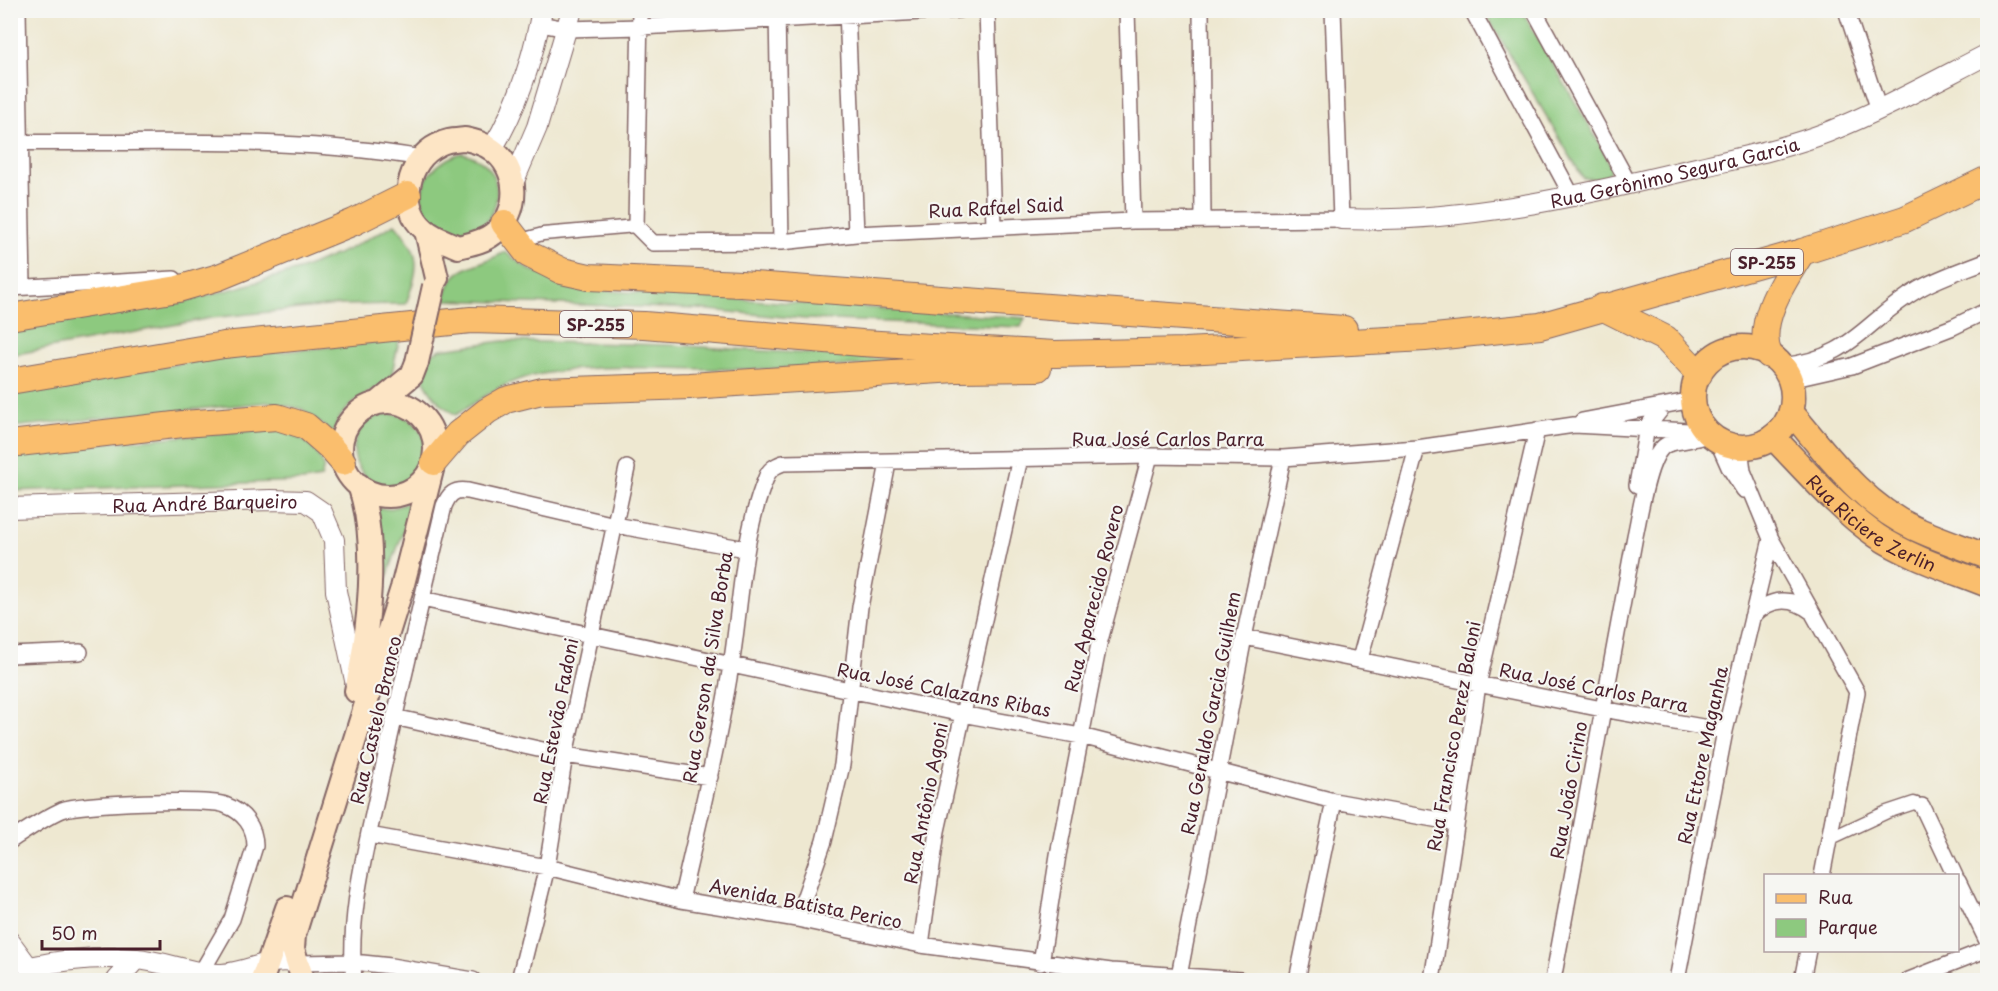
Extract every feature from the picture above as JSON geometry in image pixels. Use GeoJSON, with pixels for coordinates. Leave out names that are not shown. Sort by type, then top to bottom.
{"type":"FeatureCollection","features":[{"type":"Feature","properties":{"kind":"highway","name":"SP-255"},"geometry":{"type":"LineString","coordinates":[[10,381],[224,345],[471,320],[644,326],[862,343],[1055,354],[1185,351],[1425,338],[1540,326],[1802,252],[1905,219],[1988,179]]}},
{"type":"Feature","properties":{"kind":"highway"},"geometry":{"type":"LineString","coordinates":[[10,317],[178,289],[219,277],[354,222],[408,195]]}},
{"type":"Feature","properties":{"kind":"highway","name":"SP-255"},"geometry":{"type":"LineString","coordinates":[[511,232],[528,254],[542,263],[589,277],[741,284],[1195,317],[1396,333],[1425,338]]}},
{"type":"Feature","properties":{"kind":"highway"},"geometry":{"type":"LineString","coordinates":[[1780,367],[1766,348],[1767,329],[1775,295],[1802,252]]}},
{"type":"Feature","properties":{"kind":"highway"},"geometry":{"type":"LineString","coordinates":[[1602,307],[1666,339],[1699,374]]}},
{"type":"Feature","properties":{"kind":"highway","name":"SP-255"},"geometry":{"type":"LineString","coordinates":[[434,462],[458,434],[487,411],[506,400],[542,391],[690,386],[956,369],[1084,366],[1185,351]]}},
{"type":"Feature","properties":{"kind":"highway"},"geometry":{"type":"LineString","coordinates":[[10,444],[183,424],[277,417],[306,426],[330,447],[342,462]]}},
{"type":"Feature","properties":{"kind":"main road"},"geometry":{"type":"LineString","coordinates":[[465,139],[492,149],[506,164],[513,183],[511,232],[458,247],[426,231],[417,221],[408,195],[411,175],[421,158],[437,145],[450,140],[465,139]]}},
{"type":"Feature","properties":{"kind":"main road"},"geometry":{"type":"LineString","coordinates":[[426,231],[435,282]]}},
{"type":"Feature","properties":{"kind":"main road"},"geometry":{"type":"LineString","coordinates":[[418,413],[415,369],[435,282],[458,247]]}},
{"type":"Feature","properties":{"kind":"main road"},"geometry":{"type":"LineString","coordinates":[[1738,348],[1754,349],[1780,367],[1793,396],[1791,412],[1784,426],[1773,437],[1758,445],[1740,447],[1711,435],[1700,423],[1693,400],[1699,374],[1709,361],[1722,352],[1738,348]]}},
{"type":"Feature","properties":{"kind":"main road"},"geometry":{"type":"LineString","coordinates":[[378,403],[415,369]]}},
{"type":"Feature","properties":{"kind":"main road"},"geometry":{"type":"LineString","coordinates":[[266,971],[357,690],[366,636],[369,522],[358,485],[342,462],[341,447],[344,432],[352,418],[364,408],[378,403],[402,404],[418,413],[430,428],[434,440],[434,462],[402,588],[294,935],[293,949],[301,972]]}},
{"type":"Feature","properties":{"kind":"main road","name":"Rua Riciere Zerlin"},"geometry":{"type":"LineString","coordinates":[[1791,412],[1856,486],[1885,511],[1913,528],[1988,556]]}},
{"type":"Feature","properties":{"kind":"main road","name":"Rua Riciere Zerlin"},"geometry":{"type":"LineString","coordinates":[[1773,437],[1843,509],[1879,537],[1940,567],[1988,585]]}},
{"type":"Feature","properties":{"kind":"main road"},"geometry":{"type":"LineString","coordinates":[[358,485],[377,495],[393,496],[408,492],[421,483],[434,462]]}},
{"type":"Feature","properties":{"kind":"street"},"geometry":{"type":"LineString","coordinates":[[18,10],[16,287],[219,277]]}},
{"type":"Feature","properties":{"kind":"street"},"geometry":{"type":"LineString","coordinates":[[511,232],[543,234],[636,226],[640,10]]}},
{"type":"Feature","properties":{"kind":"street"},"geometry":{"type":"LineString","coordinates":[[492,149],[506,125],[520,90],[541,17],[640,27],[777,16],[959,10]]}},
{"type":"Feature","properties":{"kind":"street"},"geometry":{"type":"LineString","coordinates":[[987,10],[994,226]]}},
{"type":"Feature","properties":{"kind":"street"},"geometry":{"type":"LineString","coordinates":[[1127,10],[1133,220]]}},
{"type":"Feature","properties":{"kind":"street"},"geometry":{"type":"LineString","coordinates":[[1201,10],[1203,219]]}},
{"type":"Feature","properties":{"kind":"street"},"geometry":{"type":"LineString","coordinates":[[1333,10],[1341,219]]}},
{"type":"Feature","properties":{"kind":"street"},"geometry":{"type":"LineString","coordinates":[[1472,10],[1573,198]]}},
{"type":"Feature","properties":{"kind":"street"},"geometry":{"type":"LineString","coordinates":[[1534,10],[1629,184]]}},
{"type":"Feature","properties":{"kind":"street"},"geometry":{"type":"LineString","coordinates":[[1846,10],[1879,110]]}},
{"type":"Feature","properties":{"kind":"street"},"geometry":{"type":"LineString","coordinates":[[848,14],[855,234]]}},
{"type":"Feature","properties":{"kind":"street"},"geometry":{"type":"LineString","coordinates":[[777,16],[781,242]]}},
{"type":"Feature","properties":{"kind":"street"},"geometry":{"type":"LineString","coordinates":[[513,183],[537,127],[569,20]]}},
{"type":"Feature","properties":{"kind":"street","name":"Rua Gerônimo Segura Garcia"},"geometry":{"type":"LineString","coordinates":[[1341,219],[1392,220],[1456,215],[1573,198],[1793,144],[1879,110],[1988,54]]}},
{"type":"Feature","properties":{"kind":"street"},"geometry":{"type":"LineString","coordinates":[[16,142],[289,144],[373,150],[421,158]]}},
{"type":"Feature","properties":{"kind":"street","name":"Rua Rafael Said"},"geometry":{"type":"LineString","coordinates":[[636,226],[653,243],[781,242],[855,234],[1133,220],[1341,219]]}},
{"type":"Feature","properties":{"kind":"street"},"geometry":{"type":"LineString","coordinates":[[1780,367],[1807,363],[1833,354],[1920,289],[1988,260]]}},
{"type":"Feature","properties":{"kind":"street"},"geometry":{"type":"LineString","coordinates":[[1780,367],[1852,366],[1953,327],[1988,310]]}},
{"type":"Feature","properties":{"kind":"street","name":"Rua José Carlos Parra"},"geometry":{"type":"LineString","coordinates":[[766,477],[774,466],[783,463],[888,463],[1150,456],[1283,458],[1417,448],[1574,424],[1597,416],[1663,407],[1693,400]]}},
{"type":"Feature","properties":{"kind":"street"},"geometry":{"type":"LineString","coordinates":[[1635,536],[1638,480],[1647,427],[1663,407]]}},
{"type":"Feature","properties":{"kind":"street","name":"Rua José Carlos Parra"},"geometry":{"type":"LineString","coordinates":[[1574,424],[1647,427],[1711,435]]}},
{"type":"Feature","properties":{"kind":"street","name":"Rua Francisco Perez Baloni"},"geometry":{"type":"LineString","coordinates":[[1432,981],[1478,685],[1537,430]]}},
{"type":"Feature","properties":{"kind":"street"},"geometry":{"type":"LineString","coordinates":[[1635,536],[1656,455],[1666,444],[1692,441],[1711,435],[1756,507]]}},
{"type":"Feature","properties":{"kind":"street"},"geometry":{"type":"LineString","coordinates":[[1740,447],[1743,471],[1771,539],[1857,692],[1822,874]]}},
{"type":"Feature","properties":{"kind":"street"},"geometry":{"type":"LineString","coordinates":[[1360,659],[1417,448]]}},
{"type":"Feature","properties":{"kind":"street","name":"Rua Aparecido Rovero"},"geometry":{"type":"LineString","coordinates":[[1041,963],[1099,644],[1150,456]]}},
{"type":"Feature","properties":{"kind":"street","name":"Rua Antônio Agoni"},"geometry":{"type":"LineString","coordinates":[[921,945],[937,831],[1020,458]]}},
{"type":"Feature","properties":{"kind":"street","name":"Rua Geraldo Garcia Guilhem"},"geometry":{"type":"LineString","coordinates":[[1179,976],[1244,637],[1283,458]]}},
{"type":"Feature","properties":{"kind":"street"},"geometry":{"type":"LineString","coordinates":[[797,919],[824,841],[842,765],[860,607],[888,463]]}},
{"type":"Feature","properties":{"kind":"street","name":"Rua Estevão Fadoni"},"geometry":{"type":"LineString","coordinates":[[519,981],[547,867],[565,755],[627,468]]}},
{"type":"Feature","properties":{"kind":"street","name":"Rua Gerson da Silva Borba"},"geometry":{"type":"LineString","coordinates":[[681,900],[710,777],[731,665],[746,549],[766,477]]}},
{"type":"Feature","properties":{"kind":"street","name":"Rua Castelo Branco"},"geometry":{"type":"LineString","coordinates":[[354,981],[351,942],[354,913],[394,717],[444,506],[455,491],[468,491],[615,525]]}},
{"type":"Feature","properties":{"kind":"street","name":"Rua André Barqueiro"},"geometry":{"type":"LineString","coordinates":[[10,508],[271,500],[306,501],[322,512],[334,540],[336,591],[357,690]]}},
{"type":"Feature","properties":{"kind":"street"},"geometry":{"type":"LineString","coordinates":[[615,525],[746,549]]}},
{"type":"Feature","properties":{"kind":"street","name":"Rua João Cirino"},"geometry":{"type":"LineString","coordinates":[[1553,981],[1635,536]]}},
{"type":"Feature","properties":{"kind":"street","name":"Rua Ettore Maganha"},"geometry":{"type":"LineString","coordinates":[[1677,981],[1725,731],[1771,539]]}},
{"type":"Feature","properties":{"kind":"street","name":"Rua José Calazans Ribas"},"geometry":{"type":"LineString","coordinates":[[422,599],[962,714],[1081,736],[1334,801],[1456,823]]}},
{"type":"Feature","properties":{"kind":"street"},"geometry":{"type":"LineString","coordinates":[[1752,617],[1762,606],[1776,602],[1801,604],[1812,612]]}},
{"type":"Feature","properties":{"kind":"street","name":"Rua José Carlos Parra"},"geometry":{"type":"LineString","coordinates":[[1244,637],[1602,710],[1725,731]]}},
{"type":"Feature","properties":{"kind":"street"},"geometry":{"type":"LineString","coordinates":[[10,655],[80,652]]}},
{"type":"Feature","properties":{"kind":"street"},"geometry":{"type":"LineString","coordinates":[[394,717],[565,755],[710,777]]}},
{"type":"Feature","properties":{"kind":"street"},"geometry":{"type":"LineString","coordinates":[[1298,981],[1334,801]]}},
{"type":"Feature","properties":{"kind":"street"},"geometry":{"type":"LineString","coordinates":[[10,841],[63,810],[92,804],[216,802],[240,813],[249,822],[255,834],[255,846],[232,919],[201,973]]}},
{"type":"Feature","properties":{"kind":"street"},"geometry":{"type":"LineString","coordinates":[[1829,839],[1887,812],[1914,803],[1922,806],[1954,874]]}},
{"type":"Feature","properties":{"kind":"street","name":"Avenida Batista Perico"},"geometry":{"type":"LineString","coordinates":[[369,835],[547,867],[681,900],[797,919],[921,945],[1041,963],[1241,981]]}},
{"type":"Feature","properties":{"kind":"street"},"geometry":{"type":"LineString","coordinates":[[1959,883],[1988,943]]}},
{"type":"Feature","properties":{"kind":"street"},"geometry":{"type":"LineString","coordinates":[[10,942],[34,974],[75,958],[136,959],[201,973],[301,972],[352,962],[434,977],[473,981]]}},
{"type":"Feature","properties":{"kind":"street"},"geometry":{"type":"LineString","coordinates":[[1909,981],[1988,949]]}},
{"type":"Feature","properties":{"kind":"street"},"geometry":{"type":"LineString","coordinates":[[1802,981],[1808,952]]}},
{"type":"Feature","properties":{"kind":"street"},"geometry":{"type":"LineString","coordinates":[[117,981],[136,959]]}},
{"type":"Feature","properties":{"kind":"green space"},"geometry":{"type":"Polygon","coordinates":[[[1484,11],[1522,11],[1602,148],[1611,169],[1605,180],[1583,178],[1484,11]]]}},
{"type":"Feature","properties":{"kind":"green space"},"geometry":{"type":"Polygon","coordinates":[[[462,153],[481,161],[492,173],[497,188],[495,204],[489,218],[478,229],[464,234],[447,231],[433,222],[423,204],[422,194],[424,184],[435,168],[462,153]]]}},
{"type":"Feature","properties":{"kind":"green space"},"geometry":{"type":"Polygon","coordinates":[[[395,224],[410,245],[416,262],[414,280],[406,304],[337,305],[211,318],[11,355],[10,329],[186,301],[240,287],[302,269],[347,250],[395,224]]]}},
{"type":"Feature","properties":{"kind":"green space"},"geometry":{"type":"Polygon","coordinates":[[[505,252],[530,270],[596,290],[1025,318],[1021,327],[805,319],[698,309],[444,300],[453,279],[459,273],[505,252]]]}},
{"type":"Feature","properties":{"kind":"green space"},"geometry":{"type":"Polygon","coordinates":[[[399,340],[391,378],[349,407],[342,414],[333,433],[302,409],[270,402],[11,427],[11,393],[201,360],[399,340]]]}},
{"type":"Feature","properties":{"kind":"green space"},"geometry":{"type":"Polygon","coordinates":[[[503,341],[671,345],[894,359],[887,364],[782,368],[572,370],[515,381],[488,394],[456,415],[441,404],[423,378],[429,355],[441,349],[503,341]]]}},
{"type":"Feature","properties":{"kind":"green space"},"geometry":{"type":"Polygon","coordinates":[[[390,414],[410,420],[420,430],[426,450],[420,470],[410,480],[390,486],[370,480],[360,470],[354,450],[360,430],[370,420],[390,414]]]}},
{"type":"Feature","properties":{"kind":"green space"},"geometry":{"type":"Polygon","coordinates":[[[278,428],[293,434],[311,446],[324,466],[321,478],[303,481],[11,491],[10,451],[278,428]]]}},
{"type":"Feature","properties":{"kind":"green space"},"geometry":{"type":"Polygon","coordinates":[[[414,501],[376,608],[372,507],[389,509],[414,501]]]}}]}
